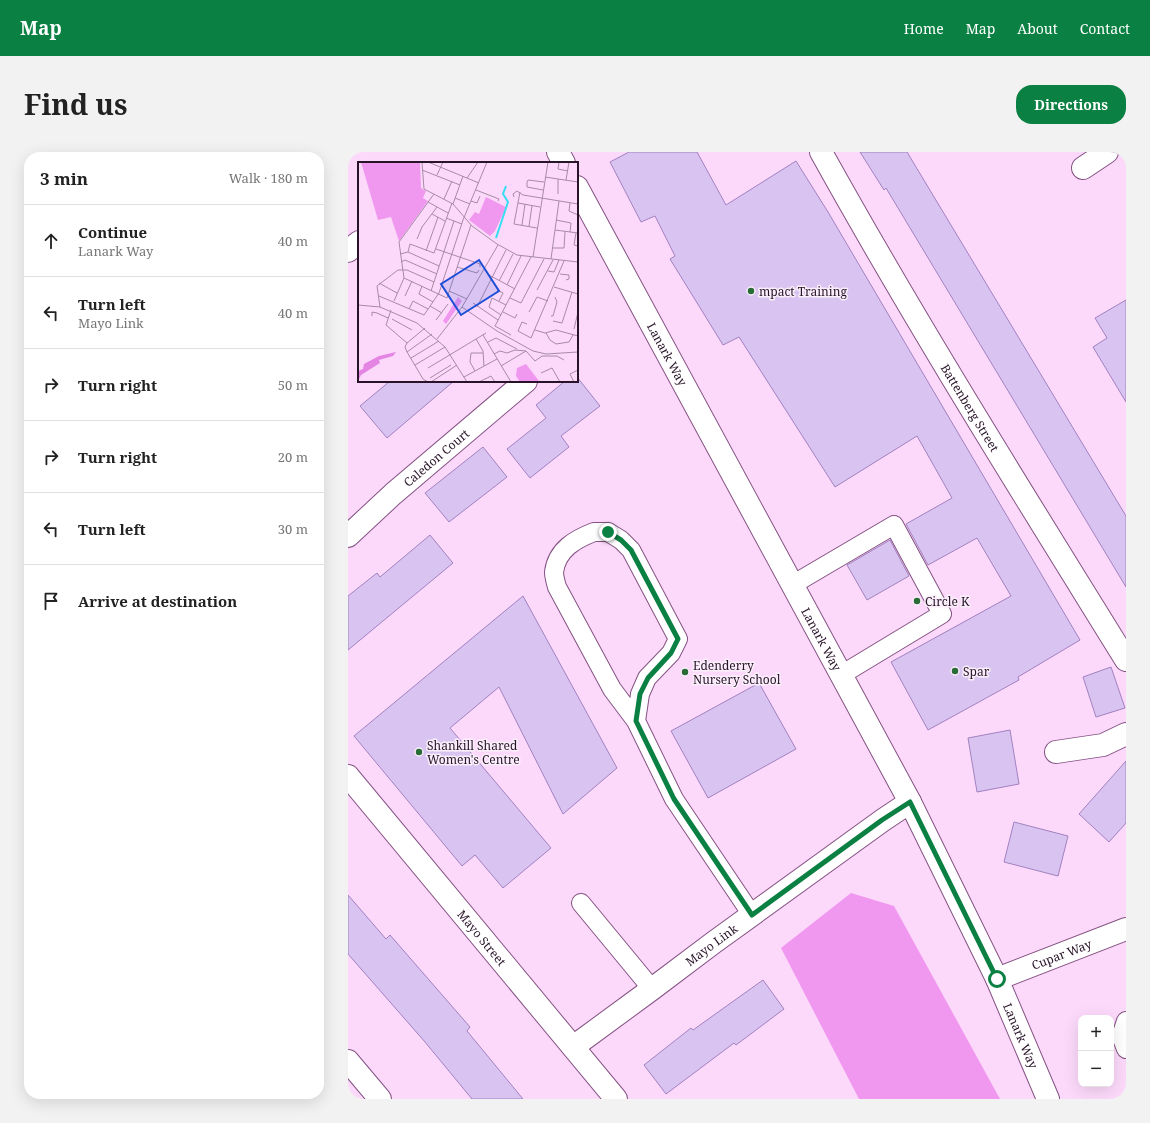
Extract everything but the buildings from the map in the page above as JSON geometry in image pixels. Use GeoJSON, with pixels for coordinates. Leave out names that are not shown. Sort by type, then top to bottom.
{"type":"FeatureCollection","features":[{"type":"Feature","properties":{"kind":"street"},"geometry":{"type":"LineString","coordinates":[[558,152],[563,162]]}},
{"type":"Feature","properties":{"kind":"street","name":"Battenberg Street"},"geometry":{"type":"LineString","coordinates":[[821,152],[966,402],[1126,660]]}},
{"type":"Feature","properties":{"kind":"street"},"geometry":{"type":"LineString","coordinates":[[1083,168],[1107,152]]}},
{"type":"Feature","properties":{"kind":"street","name":"Lanark Way"},"geometry":{"type":"LineString","coordinates":[[578,190],[910,802],[997,979],[1048,1099]]}},
{"type":"Feature","properties":{"kind":"street"},"geometry":{"type":"LineString","coordinates":[[348,251],[358,243]]}},
{"type":"Feature","properties":{"kind":"street","name":"Caledon Court"},"geometry":{"type":"LineString","coordinates":[[348,536],[393,494],[525,382]]}},
{"type":"Feature","properties":{"kind":"street"},"geometry":{"type":"LineString","coordinates":[[1056,752],[1103,745],[1126,734]]}},
{"type":"Feature","properties":{"kind":"street","name":"Mayo Street"},"geometry":{"type":"LineString","coordinates":[[348,776],[616,1099]]}},
{"type":"Feature","properties":{"kind":"street","name":"Mayo Link"},"geometry":{"type":"LineString","coordinates":[[573,1047],[882,820],[910,802]]}},
{"type":"Feature","properties":{"kind":"street","name":"Cupar Way"},"geometry":{"type":"LineString","coordinates":[[997,979],[1126,929]]}},
{"type":"Feature","properties":{"kind":"street"},"geometry":{"type":"LineString","coordinates":[[348,1061],[380,1099]]}},
{"type":"Feature","properties":{"kind":"lane"},"geometry":{"type":"LineString","coordinates":[[792,585],[894,525],[942,614],[841,674]]}},
{"type":"Feature","properties":{"kind":"lane"},"geometry":{"type":"LineString","coordinates":[[636,721],[640,694],[648,678],[671,653],[678,639],[631,550],[621,540],[608,532],[594,532],[578,539],[564,550],[554,573],[558,590],[612,689],[636,721],[674,799],[752,915]]}},
{"type":"Feature","properties":{"kind":"lane"},"geometry":{"type":"LineString","coordinates":[[612,689],[626,686],[648,678]]}},
{"type":"Feature","properties":{"kind":"lane"},"geometry":{"type":"LineString","coordinates":[[581,904],[652,990]]}},
{"type":"Feature","properties":{"kind":"lane"},"geometry":{"type":"LineString","coordinates":[[1126,1021],[1121,1036],[1126,1049]]}},
{"type":"Feature","properties":{"kind":"shaded area"},"geometry":{"type":"Polygon","coordinates":[[[851,893],[894,906],[1000,1099],[859,1099],[781,948],[851,893]]]}},
{"type":"Feature","properties":{"kind":"place","name":"mpact Training"},"geometry":{"type":"Point","coordinates":[751,291]}},
{"type":"Feature","properties":{"kind":"place","name":"Circle K"},"geometry":{"type":"Point","coordinates":[917,601]}},
{"type":"Feature","properties":{"kind":"place","name":"Spar"},"geometry":{"type":"Point","coordinates":[955,671]}},
{"type":"Feature","properties":{"kind":"place","name":"Edenderry Nursery School"},"geometry":{"type":"Point","coordinates":[685,672]}},
{"type":"Feature","properties":{"kind":"place","name":"Shankill Shared Women's Centre"},"geometry":{"type":"Point","coordinates":[419,752]}},
{"type":"Feature","properties":{"kind":"route"},"geometry":{"type":"LineString","coordinates":[[608,532],[621,540],[631,550],[678,639],[671,653],[648,678],[640,694],[636,721],[674,799],[752,915],[882,820],[910,802],[997,979]]}}]}
